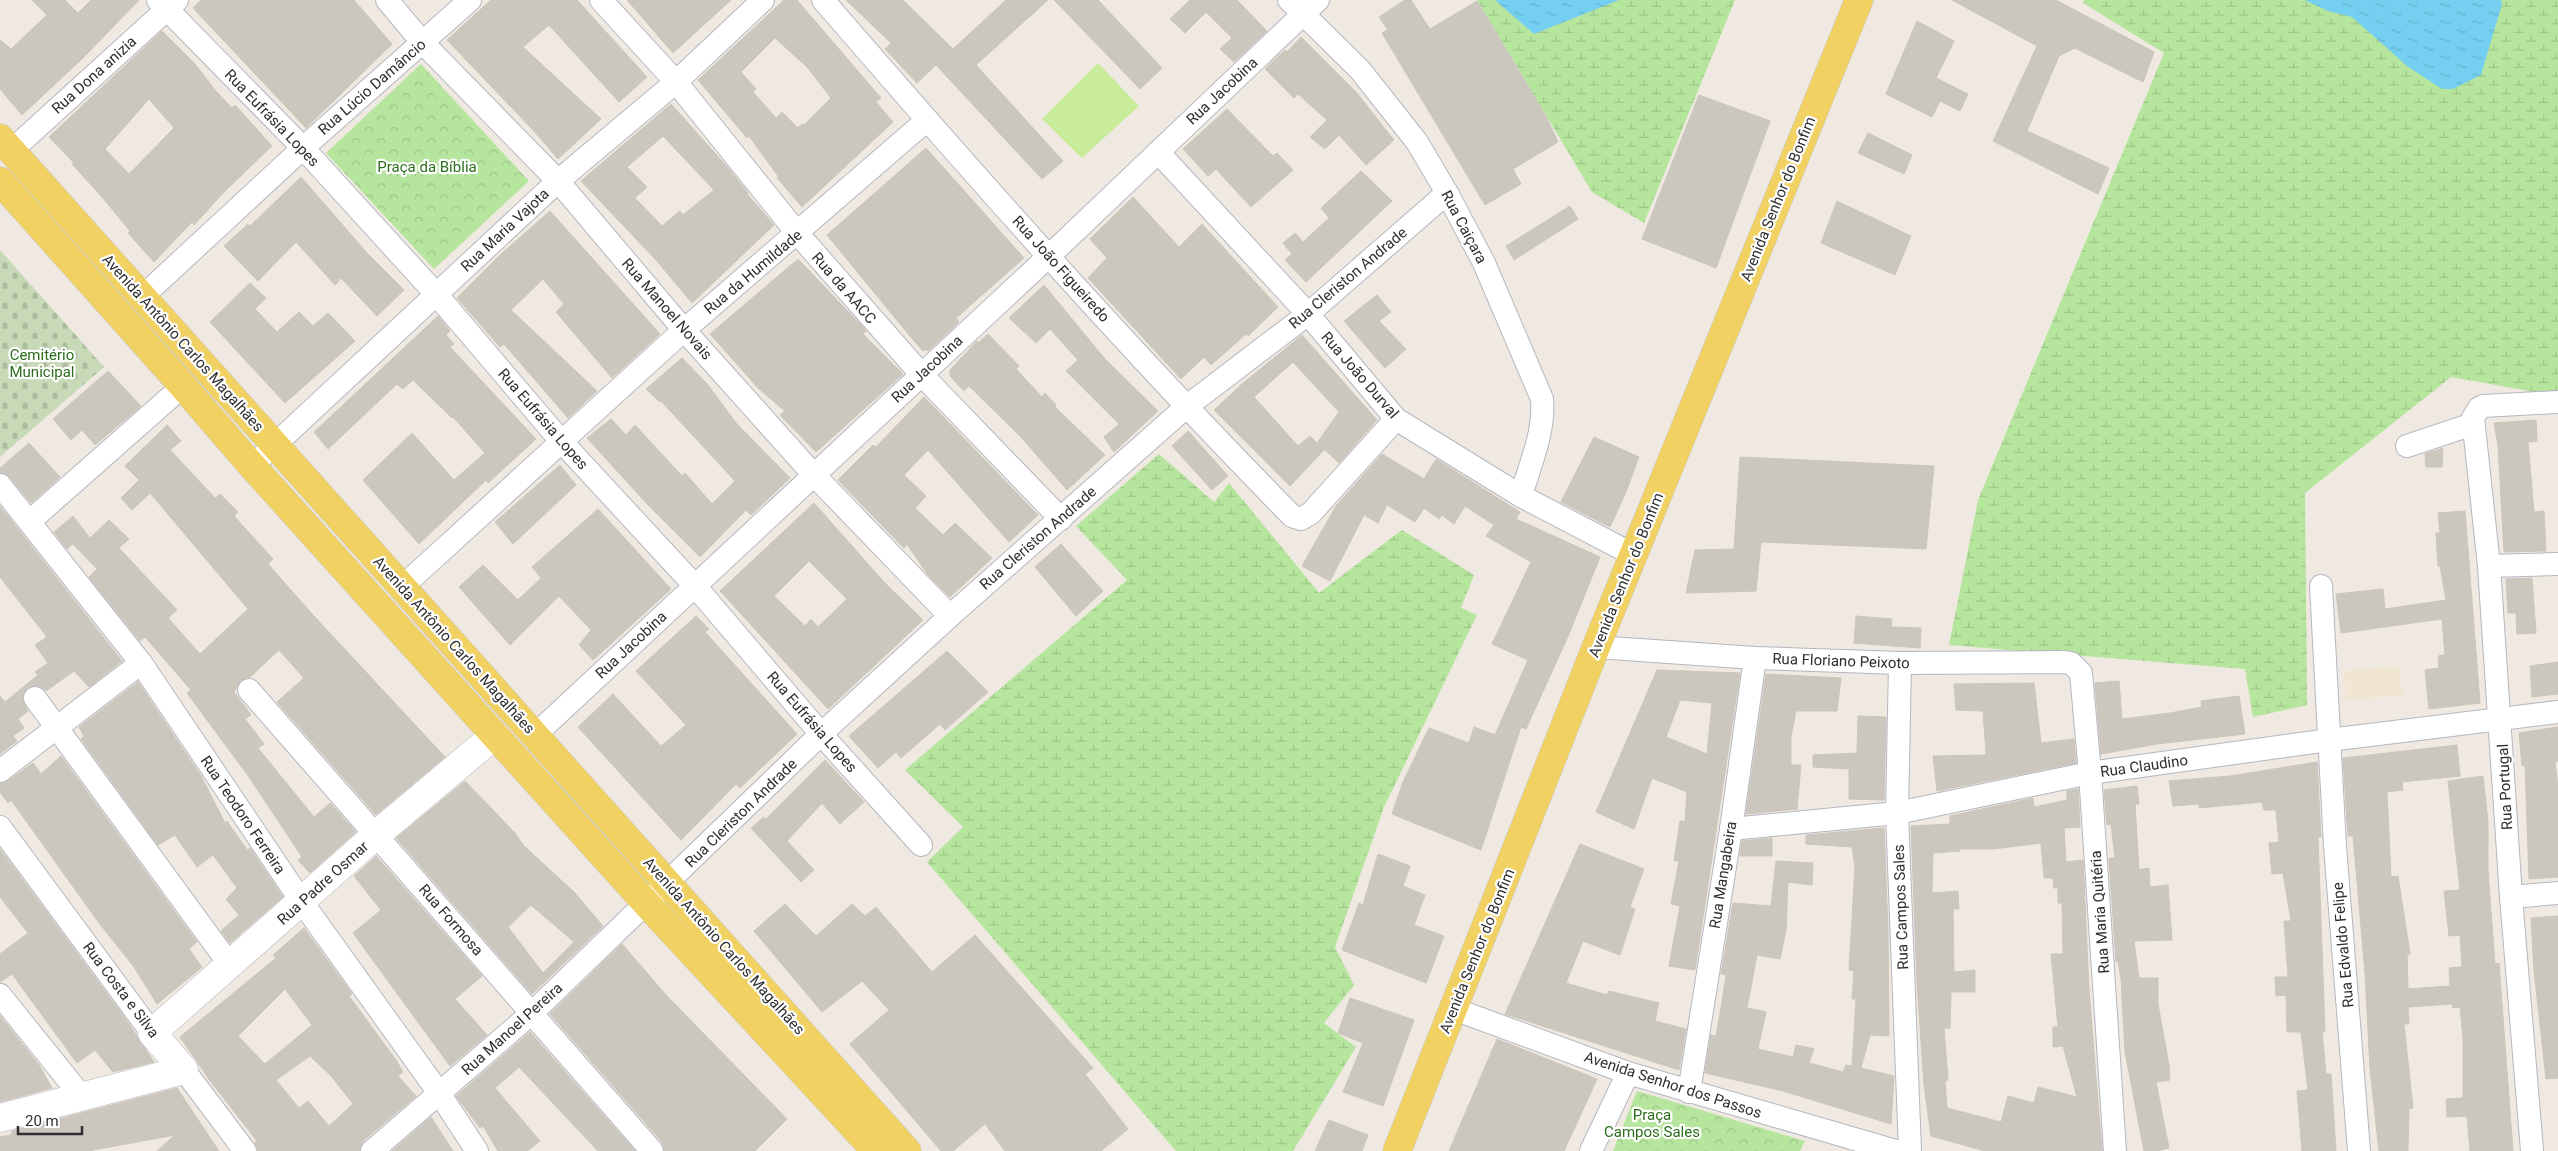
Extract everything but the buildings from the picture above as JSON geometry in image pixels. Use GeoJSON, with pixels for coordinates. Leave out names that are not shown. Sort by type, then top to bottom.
{"type":"FeatureCollection","features":[{"type":"Feature","properties":{"kind":"main road","name":"Avenida Senhor do Bonfim"},"geometry":{"type":"LineString","coordinates":[[1397,1151],[1596,647],[1859,0]]}},
{"type":"Feature","properties":{"kind":"main road","name":"Avenida Antônio Carlos Magalhães"},"geometry":{"type":"LineString","coordinates":[[5,144],[907,1151]]}},
{"type":"Feature","properties":{"kind":"main road","name":"Avenida Antônio Carlos Magalhães"},"geometry":{"type":"LineString","coordinates":[[0,181],[252,466],[647,904],[876,1151]]}},
{"type":"Feature","properties":{"kind":"street","name":"Rua Manoel Novais"},"geometry":{"type":"LineString","coordinates":[[387,0],[422,42],[558,181],[684,330],[813,474],[950,616]]}},
{"type":"Feature","properties":{"kind":"street","name":"Rua Lúcio Damâncio"},"geometry":{"type":"LineString","coordinates":[[142,297],[303,148],[470,0]]}},
{"type":"Feature","properties":{"kind":"street","name":"Rua da AACC"},"geometry":{"type":"LineString","coordinates":[[601,0],[676,82],[798,234],[921,374],[1061,519]]}},
{"type":"Feature","properties":{"kind":"street","name":"Rua Maria Vajota"},"geometry":{"type":"LineString","coordinates":[[252,466],[558,181],[676,82],[763,0]]}},
{"type":"Feature","properties":{"kind":"street","name":"Rua João Figueiredo"},"geometry":{"type":"LineString","coordinates":[[823,0],[927,120],[1186,407],[1292,516],[1301,519],[1311,513],[1396,419]]}},
{"type":"Feature","properties":{"kind":"street","name":"Rua Dona anizia"},"geometry":{"type":"LineString","coordinates":[[5,144],[168,3]]}},
{"type":"Feature","properties":{"kind":"street","name":"Rua Eufrásia Lopes"},"geometry":{"type":"LineString","coordinates":[[168,3],[436,294],[561,441],[695,586],[821,734],[921,844]]}},
{"type":"Feature","properties":{"kind":"street","name":"Rua Jacobina"},"geometry":{"type":"LineString","coordinates":[[535,735],[1049,256],[1158,152],[1303,5]]}},
{"type":"Feature","properties":{"kind":"street","name":"Rua Caiçara"},"geometry":{"type":"LineString","coordinates":[[1303,5],[1388,103],[1417,142],[1447,193],[1484,263],[1542,399],[1543,414],[1540,433],[1521,496]]}},
{"type":"Feature","properties":{"kind":"street","name":"Rua da Humildade"},"geometry":{"type":"LineString","coordinates":[[402,587],[684,330],[798,234],[927,120]]}},
{"type":"Feature","properties":{"kind":"street","name":"Rua João Durval"},"geometry":{"type":"LineString","coordinates":[[1158,152],[1308,314],[1396,419],[1521,496],[1634,554]]}},
{"type":"Feature","properties":{"kind":"street","name":"Rua Cleriston Andrade"},"geometry":{"type":"LineString","coordinates":[[647,904],[821,734],[950,616],[1186,407],[1308,314],[1447,193]]}},
{"type":"Feature","properties":{"kind":"street"},"geometry":{"type":"LineString","coordinates":[[30,521],[183,386]]}},
{"type":"Feature","properties":{"kind":"street"},"geometry":{"type":"LineString","coordinates":[[2407,446],[2473,424],[2475,414],[2483,406],[2558,402]]}},
{"type":"Feature","properties":{"kind":"street","name":"Rua Portugal"},"geometry":{"type":"LineString","coordinates":[[2473,424],[2490,566],[2511,897],[2532,1151]]}},
{"type":"Feature","properties":{"kind":"street","name":"Rua Teodoro Ferreira"},"geometry":{"type":"LineString","coordinates":[[0,485],[141,663],[302,902],[439,1093],[477,1151]]}},
{"type":"Feature","properties":{"kind":"street"},"geometry":{"type":"LineString","coordinates":[[2490,566],[2558,564]]}},
{"type":"Feature","properties":{"kind":"street","name":"Rua Edvaldo Felipe"},"geometry":{"type":"LineString","coordinates":[[2321,586],[2335,846],[2359,1151]]}},
{"type":"Feature","properties":{"kind":"street","name":"Rua Floriano Peixoto"},"geometry":{"type":"LineString","coordinates":[[1596,647],[1755,658],[1900,664],[2064,662],[2071,663],[2081,673]]}},
{"type":"Feature","properties":{"kind":"street","name":"Rua Mangabeira"},"geometry":{"type":"LineString","coordinates":[[1689,1092],[1731,829],[1755,658]]}},
{"type":"Feature","properties":{"kind":"street"},"geometry":{"type":"LineString","coordinates":[[0,771],[58,729],[141,663]]}},
{"type":"Feature","properties":{"kind":"street","name":"Rua Campos Sales"},"geometry":{"type":"LineString","coordinates":[[1900,664],[1897,813],[1910,1151]]}},
{"type":"Feature","properties":{"kind":"street","name":"Rua Maria Quitéria"},"geometry":{"type":"LineString","coordinates":[[2081,673],[2090,773],[2115,1151]]}},
{"type":"Feature","properties":{"kind":"street","name":"Rua Formosa"},"geometry":{"type":"LineString","coordinates":[[249,690],[652,1151]]}},
{"type":"Feature","properties":{"kind":"street"},"geometry":{"type":"LineString","coordinates":[[35,698],[230,964]]}},
{"type":"Feature","properties":{"kind":"street","name":"Rua Claudino"},"geometry":{"type":"LineString","coordinates":[[1731,829],[1897,813],[2090,773],[2329,740],[2558,712]]}},
{"type":"Feature","properties":{"kind":"street","name":"Rua Padre Osmar"},"geometry":{"type":"LineString","coordinates":[[152,1033],[376,835],[495,735]]}},
{"type":"Feature","properties":{"kind":"street","name":"Rua Costa e Silva"},"geometry":{"type":"LineString","coordinates":[[0,827],[152,1033],[184,1070],[245,1151]]}},
{"type":"Feature","properties":{"kind":"street"},"geometry":{"type":"LineString","coordinates":[[2511,897],[2558,893]]}},
{"type":"Feature","properties":{"kind":"street","name":"Rua Manoel Pereira"},"geometry":{"type":"LineString","coordinates":[[372,1151],[532,1013],[647,904]]}},
{"type":"Feature","properties":{"kind":"street"},"geometry":{"type":"LineString","coordinates":[[0,995],[82,1097]]}},
{"type":"Feature","properties":{"kind":"street","name":"Avenida Senhor dos Passos"},"geometry":{"type":"LineString","coordinates":[[1454,1008],[1628,1073],[1689,1092],[1828,1143],[1896,1151]]}},
{"type":"Feature","properties":{"kind":"street"},"geometry":{"type":"LineString","coordinates":[[0,1118],[184,1070]]}},
{"type":"Feature","properties":{"kind":"street"},"geometry":{"type":"LineString","coordinates":[[1591,1151],[1628,1073]]}},
{"type":"Feature","properties":{"kind":"shaded area"},"geometry":{"type":"Polygon","coordinates":[[[2399,666],[2402,696],[2346,699],[2344,671],[2399,666]]]}},
{"type":"Feature","properties":{"kind":"green space"},"geometry":{"type":"Polygon","coordinates":[[[1477,0],[1735,0],[1644,223],[1592,192],[1477,0]]]}},
{"type":"Feature","properties":{"kind":"green space"},"geometry":{"type":"Polygon","coordinates":[[[2084,0],[2558,0],[2558,396],[2451,377],[2305,493],[2307,705],[2253,717],[2245,669],[1949,645],[1978,500],[2164,53],[2083,3],[2084,0]]]}},
{"type":"Feature","properties":{"kind":"green space"},"geometry":{"type":"Polygon","coordinates":[[[1098,63],[1139,106],[1082,158],[1042,119],[1098,63]]]}},
{"type":"Feature","properties":{"kind":"green space","name":"Praça da Bíblia"},"geometry":{"type":"Polygon","coordinates":[[[421,64],[529,181],[434,269],[326,153],[421,64]]]}},
{"type":"Feature","properties":{"kind":"green space","name":"Cemitério Municipal"},"geometry":{"type":"Polygon","coordinates":[[[0,250],[104,367],[0,457],[0,250]]]}},
{"type":"Feature","properties":{"kind":"green space"},"geometry":{"type":"Polygon","coordinates":[[[1159,454],[1214,502],[1229,483],[1319,593],[1402,530],[1474,575],[1461,608],[1477,615],[1384,807],[1335,947],[1354,985],[1324,1023],[1356,1047],[1293,1151],[1176,1151],[927,862],[963,827],[905,770],[1127,580],[1076,526],[1159,454]]]}},
{"type":"Feature","properties":{"kind":"green space","name":"Praça Campos Sales"},"geometry":{"type":"Polygon","coordinates":[[[1637,1091],[1805,1141],[1800,1151],[1613,1151],[1637,1091]]]}},
{"type":"Feature","properties":{"kind":"water"},"geometry":{"type":"Polygon","coordinates":[[[1495,0],[1619,0],[1534,34],[1495,0]]]}},
{"type":"Feature","properties":{"kind":"water"},"geometry":{"type":"Polygon","coordinates":[[[2305,0],[2501,0],[2502,4],[2481,75],[2453,89],[2442,89],[2407,66],[2352,17],[2328,11],[2305,0]]]}}]}
